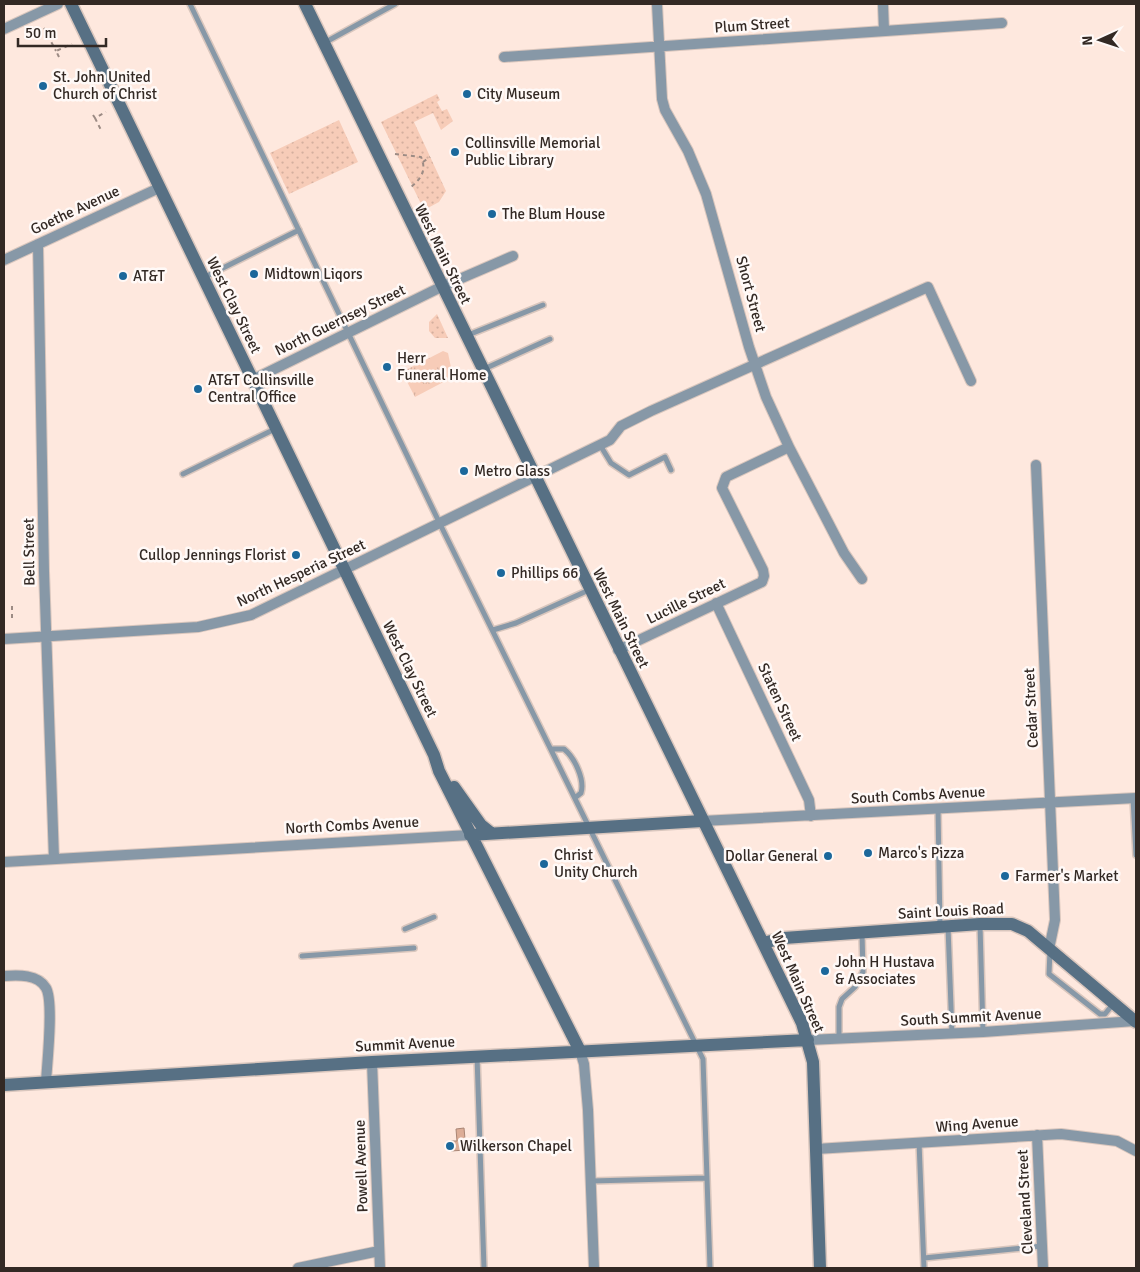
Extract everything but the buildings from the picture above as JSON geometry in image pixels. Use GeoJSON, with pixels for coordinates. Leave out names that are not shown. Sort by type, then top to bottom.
{"type":"FeatureCollection","features":[{"type":"Feature","properties":{"kind":"main road","name":"West Clay Street"},"geometry":{"type":"LineString","coordinates":[[71,4],[434,755],[468,809],[481,825],[491,833]]}},
{"type":"Feature","properties":{"kind":"main road","name":"West Main Street"},"geometry":{"type":"LineString","coordinates":[[305,4],[618,650],[802,1023],[813,1062],[820,1268]]}},
{"type":"Feature","properties":{"kind":"main road","name":"West Clay Street"},"geometry":{"type":"LineString","coordinates":[[434,755],[438,772],[580,1051]]}},
{"type":"Feature","properties":{"kind":"main road","name":"North Combs Avenue"},"geometry":{"type":"LineString","coordinates":[[470,835],[702,821]]}},
{"type":"Feature","properties":{"kind":"main road","name":"Saint Louis Road"},"geometry":{"type":"LineString","coordinates":[[763,943],[784,938],[980,924],[1012,924],[1028,931],[1136,1021]]}},
{"type":"Feature","properties":{"kind":"main road","name":"Summit Avenue"},"geometry":{"type":"LineString","coordinates":[[4,1085],[477,1056],[808,1040]]}},
{"type":"Feature","properties":{"kind":"street"},"geometry":{"type":"LineString","coordinates":[[4,29],[58,4]]}},
{"type":"Feature","properties":{"kind":"street","name":"Short Street"},"geometry":{"type":"LineString","coordinates":[[657,4],[663,104],[698,171],[755,364],[789,447],[844,553],[862,579]]}},
{"type":"Feature","properties":{"kind":"street"},"geometry":{"type":"LineString","coordinates":[[883,4],[884,31]]}},
{"type":"Feature","properties":{"kind":"street","name":"Plum Street"},"geometry":{"type":"LineString","coordinates":[[504,57],[1002,23]]}},
{"type":"Feature","properties":{"kind":"street","name":"Goethe Avenue"},"geometry":{"type":"LineString","coordinates":[[4,260],[159,188]]}},
{"type":"Feature","properties":{"kind":"street","name":"Bell Street"},"geometry":{"type":"LineString","coordinates":[[38,244],[46,636],[54,859]]}},
{"type":"Feature","properties":{"kind":"street","name":"North Guernsey Street"},"geometry":{"type":"LineString","coordinates":[[252,380],[441,287],[513,256]]}},
{"type":"Feature","properties":{"kind":"street","name":"North Hesperia Street"},"geometry":{"type":"LineString","coordinates":[[4,639],[198,627],[251,615],[600,445],[614,437],[621,426],[928,286],[971,381]]}},
{"type":"Feature","properties":{"kind":"street","name":"Lucille Street"},"geometry":{"type":"LineString","coordinates":[[618,650],[762,582],[764,576],[722,488],[723,482],[726,477],[789,447]]}},
{"type":"Feature","properties":{"kind":"street","name":"Cedar Street"},"geometry":{"type":"LineString","coordinates":[[1036,465],[1055,920],[1050,950]]}},
{"type":"Feature","properties":{"kind":"street","name":"Staten Street"},"geometry":{"type":"LineString","coordinates":[[716,603],[809,800],[810,816]]}},
{"type":"Feature","properties":{"kind":"street","name":"South Combs Avenue"},"geometry":{"type":"LineString","coordinates":[[702,821],[1134,798]]}},
{"type":"Feature","properties":{"kind":"street","name":"North Combs Avenue"},"geometry":{"type":"LineString","coordinates":[[4,862],[470,835]]}},
{"type":"Feature","properties":{"kind":"street"},"geometry":{"type":"LineString","coordinates":[[4,976],[21,975],[36,979],[47,989],[50,1008],[46,1082]]}},
{"type":"Feature","properties":{"kind":"street","name":"South Summit Avenue"},"geometry":{"type":"LineString","coordinates":[[808,1040],[952,1034],[1136,1021]]}},
{"type":"Feature","properties":{"kind":"street","name":"West Clay Street"},"geometry":{"type":"LineString","coordinates":[[580,1051],[585,1074],[594,1268]]}},
{"type":"Feature","properties":{"kind":"street","name":"Powell Avenue"},"geometry":{"type":"LineString","coordinates":[[372,1062],[380,1268]]}},
{"type":"Feature","properties":{"kind":"street","name":"Wing Avenue"},"geometry":{"type":"LineString","coordinates":[[816,1148],[1037,1135],[1117,1141],[1136,1151]]}},
{"type":"Feature","properties":{"kind":"street","name":"Cleveland Street"},"geometry":{"type":"LineString","coordinates":[[1037,1135],[1043,1268]]}},
{"type":"Feature","properties":{"kind":"street"},"geometry":{"type":"LineString","coordinates":[[298,1268],[379,1251]]}},
{"type":"Feature","properties":{"kind":"lane"},"geometry":{"type":"LineString","coordinates":[[190,4],[440,524],[591,827],[703,1059],[710,1268]]}},
{"type":"Feature","properties":{"kind":"lane"},"geometry":{"type":"LineString","coordinates":[[324,44],[396,4]]}},
{"type":"Feature","properties":{"kind":"lane"},"geometry":{"type":"LineString","coordinates":[[203,278],[299,230]]}},
{"type":"Feature","properties":{"kind":"lane"},"geometry":{"type":"LineString","coordinates":[[465,336],[543,305]]}},
{"type":"Feature","properties":{"kind":"lane"},"geometry":{"type":"LineString","coordinates":[[482,370],[550,339]]}},
{"type":"Feature","properties":{"kind":"lane"},"geometry":{"type":"LineString","coordinates":[[183,474],[275,428]]}},
{"type":"Feature","properties":{"kind":"lane"},"geometry":{"type":"LineString","coordinates":[[600,445],[610,463],[629,475],[665,458],[671,470]]}},
{"type":"Feature","properties":{"kind":"lane"},"geometry":{"type":"LineString","coordinates":[[493,630],[516,623],[589,590]]}},
{"type":"Feature","properties":{"kind":"lane"},"geometry":{"type":"LineString","coordinates":[[552,749],[564,749],[569,754],[582,781],[581,793],[576,797]]}},
{"type":"Feature","properties":{"kind":"lane"},"geometry":{"type":"LineString","coordinates":[[1134,798],[1136,855]]}},
{"type":"Feature","properties":{"kind":"lane"},"geometry":{"type":"LineString","coordinates":[[938,809],[952,1034]]}},
{"type":"Feature","properties":{"kind":"lane"},"geometry":{"type":"LineString","coordinates":[[405,929],[434,917]]}},
{"type":"Feature","properties":{"kind":"lane"},"geometry":{"type":"LineString","coordinates":[[980,924],[983,1032]]}},
{"type":"Feature","properties":{"kind":"lane"},"geometry":{"type":"LineString","coordinates":[[839,1038],[839,1006],[842,999],[855,987],[863,972],[862,933]]}},
{"type":"Feature","properties":{"kind":"lane"},"geometry":{"type":"LineString","coordinates":[[302,956],[414,948]]}},
{"type":"Feature","properties":{"kind":"lane"},"geometry":{"type":"LineString","coordinates":[[1050,950],[1049,974],[1100,1014],[1105,1014],[1114,1002]]}},
{"type":"Feature","properties":{"kind":"lane"},"geometry":{"type":"LineString","coordinates":[[477,1056],[484,1268]]}},
{"type":"Feature","properties":{"kind":"lane"},"geometry":{"type":"LineString","coordinates":[[919,1142],[924,1268]]}},
{"type":"Feature","properties":{"kind":"lane"},"geometry":{"type":"LineString","coordinates":[[591,1181],[707,1178]]}},
{"type":"Feature","properties":{"kind":"lane"},"geometry":{"type":"LineString","coordinates":[[924,1258],[1042,1246]]}},
{"type":"Feature","properties":{"kind":"path"},"geometry":{"type":"LineString","coordinates":[[44,28],[59,57]]}},
{"type":"Feature","properties":{"kind":"path"},"geometry":{"type":"LineString","coordinates":[[56,51],[72,44]]}},
{"type":"Feature","properties":{"kind":"path"},"geometry":{"type":"LineString","coordinates":[[87,94],[95,90]]}},
{"type":"Feature","properties":{"kind":"path"},"geometry":{"type":"LineString","coordinates":[[102,132],[94,116],[106,112]]}},
{"type":"Feature","properties":{"kind":"path"},"geometry":{"type":"LineString","coordinates":[[395,154],[421,157],[424,172],[411,187]]}},
{"type":"Feature","properties":{"kind":"path"},"geometry":{"type":"LineString","coordinates":[[423,162],[430,157]]}},
{"type":"Feature","properties":{"kind":"path"},"geometry":{"type":"LineString","coordinates":[[12,606],[12,622]]}},
{"type":"Feature","properties":{"kind":"green space"},"geometry":{"type":"Polygon","coordinates":[[[437,94],[440,100],[437,102],[442,111],[447,109],[453,121],[441,130],[433,113],[414,122],[446,191],[439,202],[424,210],[381,122],[437,94]]]}},
{"type":"Feature","properties":{"kind":"green space"},"geometry":{"type":"Polygon","coordinates":[[[339,120],[358,162],[289,194],[270,153],[339,120]]]}},
{"type":"Feature","properties":{"kind":"green space"},"geometry":{"type":"Polygon","coordinates":[[[437,314],[448,338],[435,338],[429,331],[429,322],[437,314]]]}},
{"type":"Feature","properties":{"kind":"green space"},"geometry":{"type":"Polygon","coordinates":[[[443,351],[448,353],[453,377],[415,397],[402,372],[443,351]]]}},
{"type":"Feature","properties":{"kind":"shaded area"},"geometry":{"type":"Polygon","coordinates":[[[464,1128],[466,1150],[451,1151],[450,1141],[457,1141],[456,1129],[464,1128]]]}},
{"type":"Feature","properties":{"kind":"place","name":"St. John United Church of Christ"},"geometry":{"type":"Point","coordinates":[43,86]}},
{"type":"Feature","properties":{"kind":"place","name":"City Museum"},"geometry":{"type":"Point","coordinates":[467,94]}},
{"type":"Feature","properties":{"kind":"place","name":"Collinsville Memorial Public Library"},"geometry":{"type":"Point","coordinates":[455,152]}},
{"type":"Feature","properties":{"kind":"place","name":"The Blum House"},"geometry":{"type":"Point","coordinates":[492,214]}},
{"type":"Feature","properties":{"kind":"place","name":"Midtown Liqors"},"geometry":{"type":"Point","coordinates":[254,274]}},
{"type":"Feature","properties":{"kind":"place","name":"AT&T"},"geometry":{"type":"Point","coordinates":[123,276]}},
{"type":"Feature","properties":{"kind":"place","name":"Herr Funeral Home"},"geometry":{"type":"Point","coordinates":[387,367]}},
{"type":"Feature","properties":{"kind":"place","name":"AT&T Collinsville Central Office"},"geometry":{"type":"Point","coordinates":[198,389]}},
{"type":"Feature","properties":{"kind":"place","name":"Metro Glass"},"geometry":{"type":"Point","coordinates":[464,471]}},
{"type":"Feature","properties":{"kind":"place","name":"Cullop Jennings Florist"},"geometry":{"type":"Point","coordinates":[296,555]}},
{"type":"Feature","properties":{"kind":"place","name":"Phillips 66"},"geometry":{"type":"Point","coordinates":[501,573]}},
{"type":"Feature","properties":{"kind":"place","name":"Marco's Pizza"},"geometry":{"type":"Point","coordinates":[868,853]}},
{"type":"Feature","properties":{"kind":"place","name":"Dollar General"},"geometry":{"type":"Point","coordinates":[828,856]}},
{"type":"Feature","properties":{"kind":"place","name":"Christ Unity Church"},"geometry":{"type":"Point","coordinates":[544,864]}},
{"type":"Feature","properties":{"kind":"place","name":"Farmer's Market"},"geometry":{"type":"Point","coordinates":[1005,876]}},
{"type":"Feature","properties":{"kind":"place","name":"John H Hustava & Associates"},"geometry":{"type":"Point","coordinates":[825,971]}},
{"type":"Feature","properties":{"kind":"place","name":"Wilkerson Chapel"},"geometry":{"type":"Point","coordinates":[450,1146]}}]}
